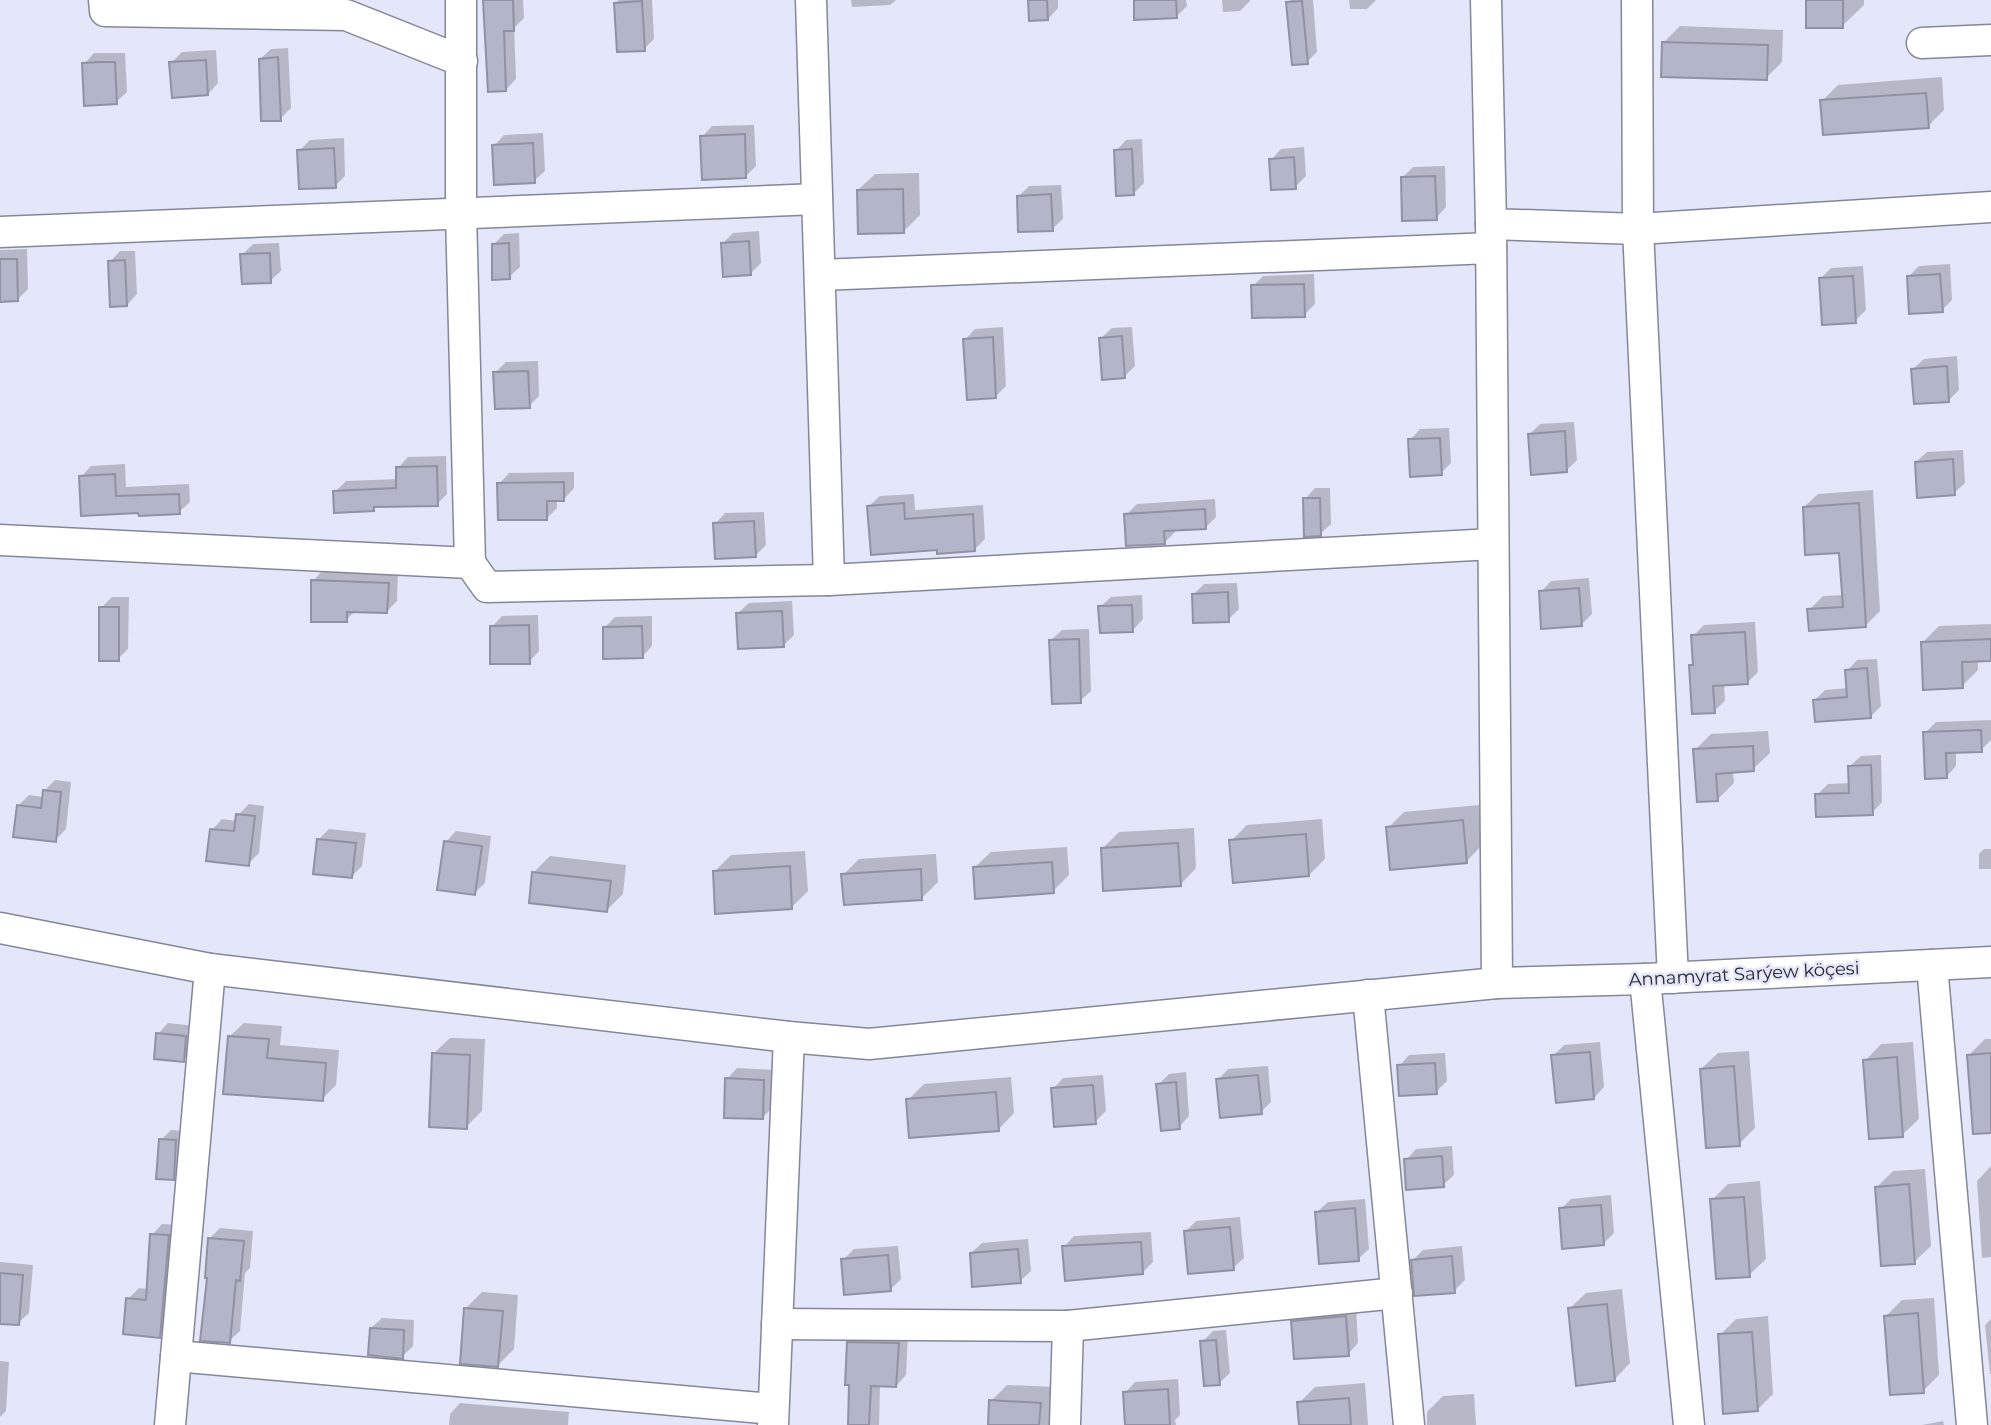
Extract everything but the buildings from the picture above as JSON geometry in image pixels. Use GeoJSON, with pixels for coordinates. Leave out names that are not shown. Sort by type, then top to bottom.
{"type":"FeatureCollection","features":[{"type":"Feature","properties":{"kind":"street"},"geometry":{"type":"LineString","coordinates":[[104,0],[105,11],[346,15],[462,61]]}},
{"type":"Feature","properties":{"kind":"street"},"geometry":{"type":"LineString","coordinates":[[461,0],[461,213],[470,563],[487,587],[829,580],[1493,544]]}},
{"type":"Feature","properties":{"kind":"street"},"geometry":{"type":"LineString","coordinates":[[811,0],[829,580]]}},
{"type":"Feature","properties":{"kind":"street"},"geometry":{"type":"LineString","coordinates":[[1486,0],[1491,236],[1497,983]]}},
{"type":"Feature","properties":{"kind":"street"},"geometry":{"type":"LineString","coordinates":[[1637,0],[1638,229],[1659,978],[1689,1425]]}},
{"type":"Feature","properties":{"kind":"street"},"geometry":{"type":"LineString","coordinates":[[1922,43],[1991,40]]}},
{"type":"Feature","properties":{"kind":"street"},"geometry":{"type":"LineString","coordinates":[[0,232],[817,199]]}},
{"type":"Feature","properties":{"kind":"street"},"geometry":{"type":"LineString","coordinates":[[820,275],[1638,229],[1991,206]]}},
{"type":"Feature","properties":{"kind":"street"},"geometry":{"type":"LineString","coordinates":[[0,540],[470,563]]}},
{"type":"Feature","properties":{"kind":"street","name":"Annamyrat Sarýew köçesi"},"geometry":{"type":"LineString","coordinates":[[0,928],[210,969],[869,1044],[1497,983],[1991,962]]}},
{"type":"Feature","properties":{"kind":"street"},"geometry":{"type":"LineString","coordinates":[[1932,965],[1972,1425]]}},
{"type":"Feature","properties":{"kind":"street"},"geometry":{"type":"LineString","coordinates":[[170,1425],[210,969]]}},
{"type":"Feature","properties":{"kind":"street"},"geometry":{"type":"LineString","coordinates":[[1368,995],[1409,1425]]}},
{"type":"Feature","properties":{"kind":"street"},"geometry":{"type":"LineString","coordinates":[[176,1356],[773,1417],[789,1037]]}},
{"type":"Feature","properties":{"kind":"street"},"geometry":{"type":"LineString","coordinates":[[777,1324],[1069,1326],[1397,1293]]}},
{"type":"Feature","properties":{"kind":"street"},"geometry":{"type":"LineString","coordinates":[[1065,1425],[1069,1326]]}}]}
